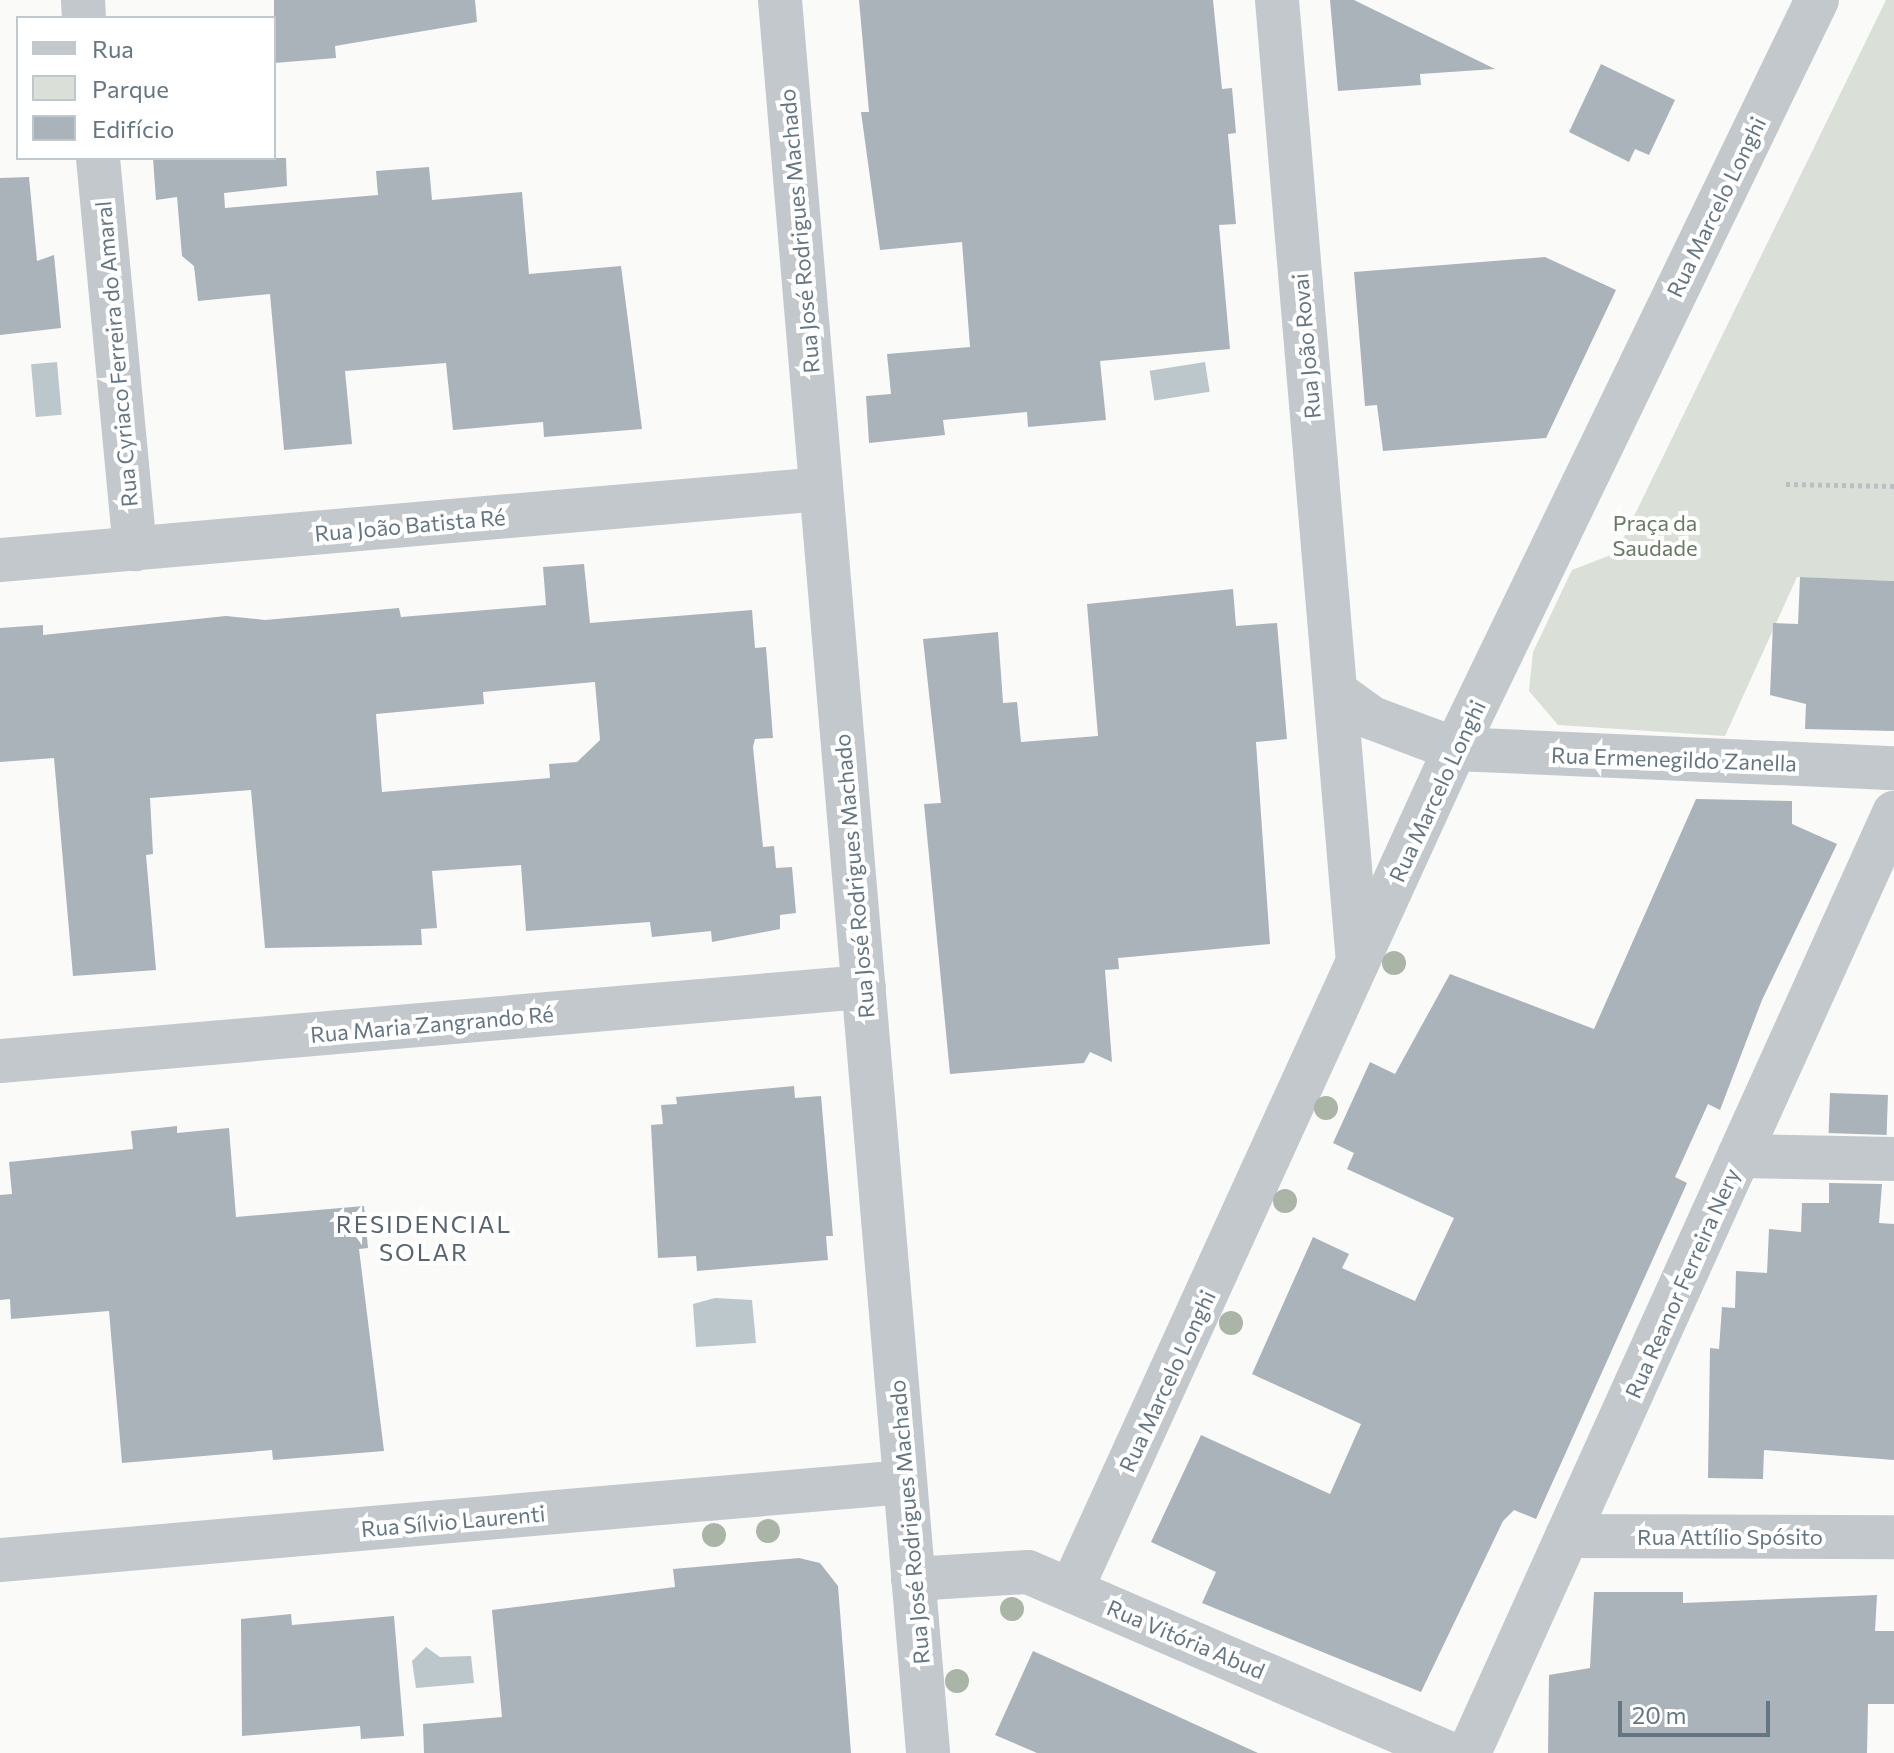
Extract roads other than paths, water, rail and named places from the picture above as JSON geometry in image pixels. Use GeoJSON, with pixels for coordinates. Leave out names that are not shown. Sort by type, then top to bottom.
{"type":"FeatureCollection","features":[{"type":"Feature","properties":{"kind":"street","name":"Rua José Rodrigues Machado"},"geometry":{"type":"LineString","coordinates":[[780,0],[928,1753]]}},
{"type":"Feature","properties":{"kind":"street","name":"Rua João Rovai"},"geometry":{"type":"LineString","coordinates":[[1277,0],[1358,964]]}},
{"type":"Feature","properties":{"kind":"street","name":"Rua Marcelo Longhi"},"geometry":{"type":"LineString","coordinates":[[1071,1590],[1455,749],[1817,0]]}},
{"type":"Feature","properties":{"kind":"street","name":"Rua Cyriaco Ferreira do Amaral"},"geometry":{"type":"LineString","coordinates":[[98,160],[135,549]]}},
{"type":"Feature","properties":{"kind":"street","name":"Rua João Batista Ré"},"geometry":{"type":"LineString","coordinates":[[0,560],[821,489]]}},
{"type":"Feature","properties":{"kind":"street"},"geometry":{"type":"LineString","coordinates":[[1336,692],[1372,718],[1455,749]]}},
{"type":"Feature","properties":{"kind":"street","name":"Rua Ermenegildo Zanella"},"geometry":{"type":"LineString","coordinates":[[1455,749],[1894,768]]}},
{"type":"Feature","properties":{"kind":"street","name":"Rua Reanor Ferreira Nery"},"geometry":{"type":"LineString","coordinates":[[1469,1753],[1894,813]]}},
{"type":"Feature","properties":{"kind":"street","name":"Rua Maria Zangrando Ré"},"geometry":{"type":"LineString","coordinates":[[0,1061],[864,987]]}},
{"type":"Feature","properties":{"kind":"street"},"geometry":{"type":"LineString","coordinates":[[1739,1156],[1894,1159]]}},
{"type":"Feature","properties":{"kind":"street","name":"Rua Sílvio Laurenti"},"geometry":{"type":"LineString","coordinates":[[0,1560],[905,1482]]}},
{"type":"Feature","properties":{"kind":"street","name":"Rua Attílio Spósito"},"geometry":{"type":"LineString","coordinates":[[1567,1536],[1894,1537]]}},
{"type":"Feature","properties":{"kind":"street","name":"Rua Vitória Abud"},"geometry":{"type":"LineString","coordinates":[[913,1579],[1028,1572],[1449,1753]]}},
{"type":"Feature","properties":{"kind":"district","name":"RESIDENCIAL SOLAR"},"geometry":{"type":"Point","coordinates":[424,1238]}},
{"type":"Feature","properties":{"kind":"park label","name":"Praça da Saudade"},"geometry":{"type":"Point","coordinates":[1655,534]}}]}
